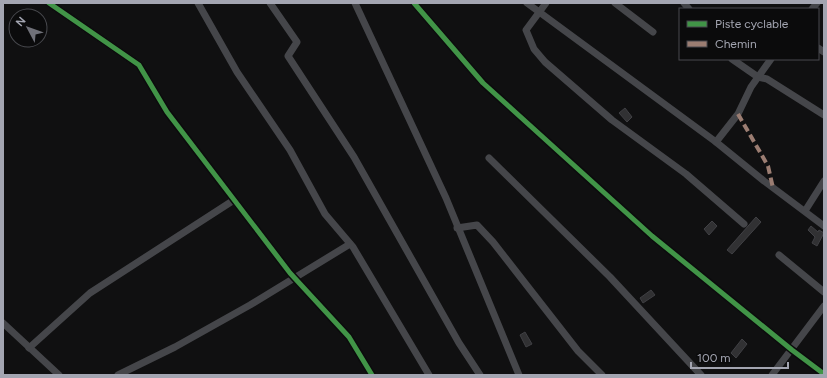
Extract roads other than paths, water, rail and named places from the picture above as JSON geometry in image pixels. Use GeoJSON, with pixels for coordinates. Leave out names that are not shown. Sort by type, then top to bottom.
{"type":"FeatureCollection","features":[{"type":"Feature","properties":{"kind":"street"},"geometry":{"type":"LineString","coordinates":[[49,3],[139,65],[167,112],[294,277],[349,337],[372,375]]}},
{"type":"Feature","properties":{"kind":"street"},"geometry":{"type":"LineString","coordinates":[[198,3],[236,72],[290,150],[325,214],[350,244],[429,375]]}},
{"type":"Feature","properties":{"kind":"street"},"geometry":{"type":"LineString","coordinates":[[270,3],[297,42],[288,56],[354,157],[459,343],[480,375]]}},
{"type":"Feature","properties":{"kind":"street"},"geometry":{"type":"LineString","coordinates":[[355,3],[446,198],[457,228],[519,375]]}},
{"type":"Feature","properties":{"kind":"street"},"geometry":{"type":"LineString","coordinates":[[414,3],[483,84],[652,236],[792,350],[824,374]]}},
{"type":"Feature","properties":{"kind":"street"},"geometry":{"type":"LineString","coordinates":[[527,3],[716,142],[747,168],[824,226]]}},
{"type":"Feature","properties":{"kind":"street"},"geometry":{"type":"LineString","coordinates":[[546,3],[526,30],[534,49],[545,62],[612,120],[686,174],[744,224]]}},
{"type":"Feature","properties":{"kind":"street"},"geometry":{"type":"LineString","coordinates":[[615,3],[653,32]]}},
{"type":"Feature","properties":{"kind":"street"},"geometry":{"type":"LineString","coordinates":[[733,60],[758,77],[767,79],[824,115]]}},
{"type":"Feature","properties":{"kind":"street"},"geometry":{"type":"LineString","coordinates":[[716,142],[738,114],[751,87],[771,60]]}},
{"type":"Feature","properties":{"kind":"street"},"geometry":{"type":"LineString","coordinates":[[489,158],[610,277],[701,375]]}},
{"type":"Feature","properties":{"kind":"street"},"geometry":{"type":"LineString","coordinates":[[805,211],[824,181]]}},
{"type":"Feature","properties":{"kind":"street"},"geometry":{"type":"LineString","coordinates":[[29,348],[90,294],[234,200]]}},
{"type":"Feature","properties":{"kind":"street"},"geometry":{"type":"LineString","coordinates":[[457,228],[477,225],[493,242],[578,351],[602,375]]}},
{"type":"Feature","properties":{"kind":"street"},"geometry":{"type":"LineString","coordinates":[[118,375],[182,343],[250,305],[350,244]]}},
{"type":"Feature","properties":{"kind":"street"},"geometry":{"type":"LineString","coordinates":[[779,255],[824,292]]}},
{"type":"Feature","properties":{"kind":"street"},"geometry":{"type":"LineString","coordinates":[[772,375],[824,306]]}},
{"type":"Feature","properties":{"kind":"street"},"geometry":{"type":"LineString","coordinates":[[3,323],[59,375]]}}]}
